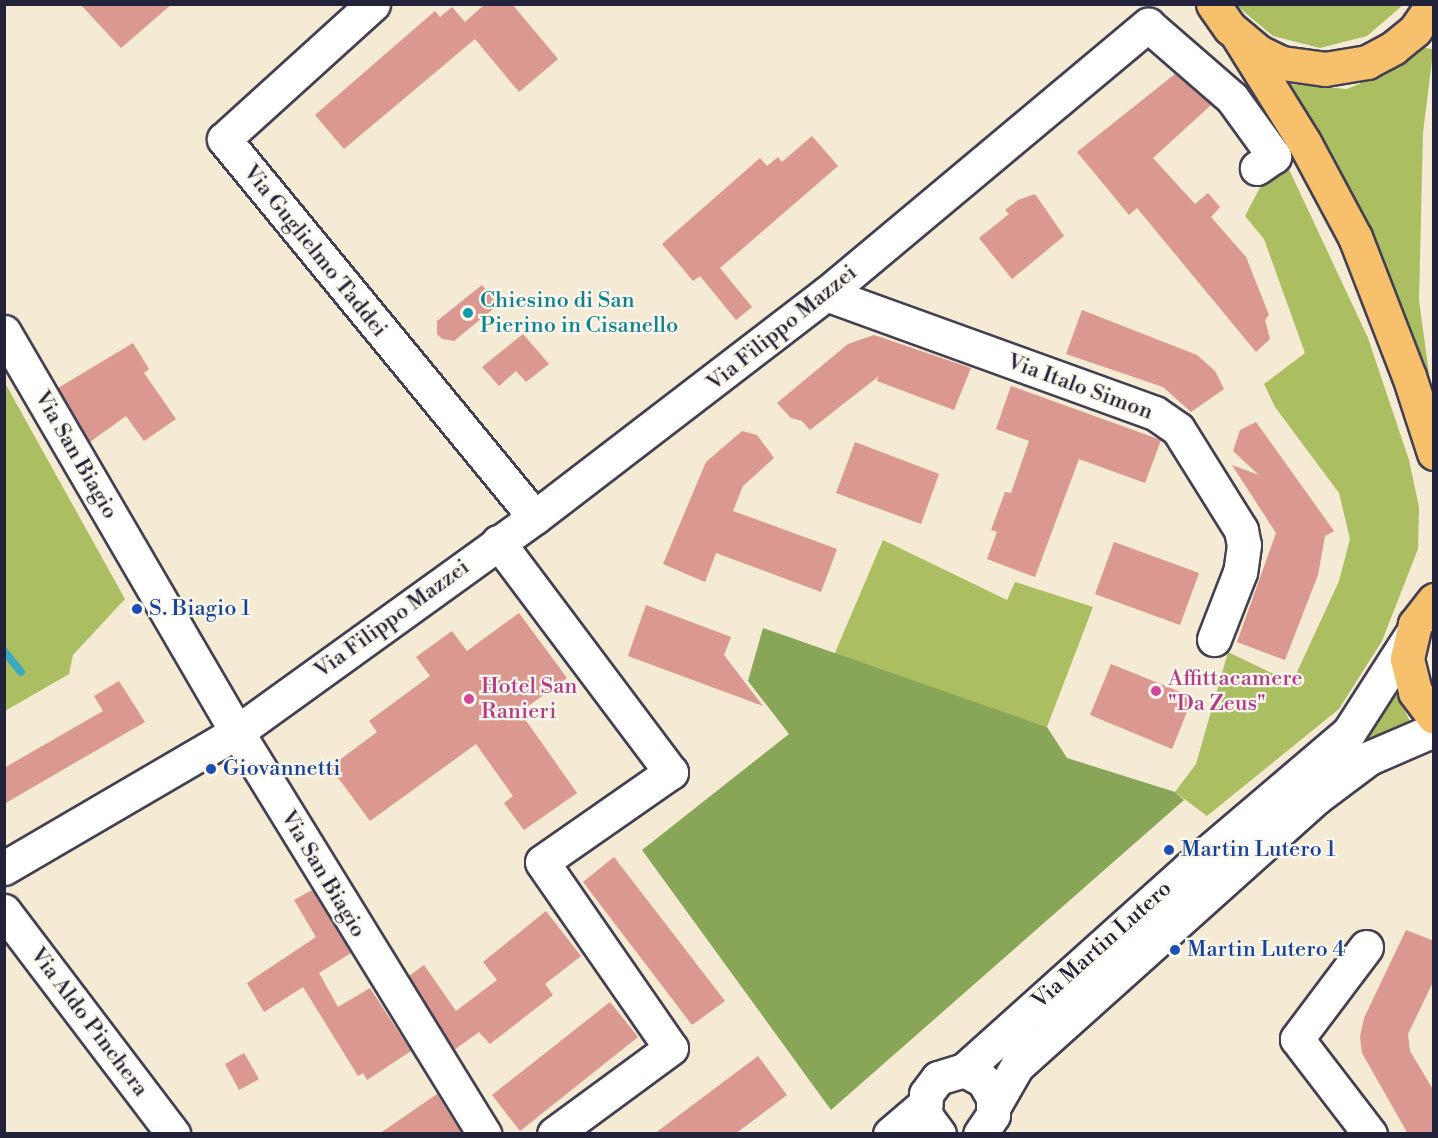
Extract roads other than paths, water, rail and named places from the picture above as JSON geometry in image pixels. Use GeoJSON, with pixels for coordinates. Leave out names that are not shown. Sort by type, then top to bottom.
{"type":"FeatureCollection","features":[{"type":"Feature","properties":{"kind":"main road"},"geometry":{"type":"LineString","coordinates":[[1189,4],[1227,23],[1257,51],[1282,63],[1311,69],[1339,69],[1367,62],[1393,48],[1415,30],[1433,4]]}},
{"type":"Feature","properties":{"kind":"main road"},"geometry":{"type":"LineString","coordinates":[[1227,23],[1304,142],[1355,237],[1409,376],[1434,453]]}},
{"type":"Feature","properties":{"kind":"main road"},"geometry":{"type":"LineString","coordinates":[[1434,581],[1407,659],[1410,681],[1434,717]]}},
{"type":"Feature","properties":{"kind":"street","name":"Via Guglielmo Taddei"},"geometry":{"type":"LineString","coordinates":[[373,4],[224,139],[318,257],[535,517]]}},
{"type":"Feature","properties":{"kind":"street","name":"Via Filippo Mazzei"},"geometry":{"type":"LineString","coordinates":[[4,868],[237,732],[535,517],[826,294],[1148,25],[1232,98],[1274,156],[1257,168]]}},
{"type":"Feature","properties":{"kind":"street","name":"Via Italo Simon"},"geometry":{"type":"LineString","coordinates":[[826,294],[1155,413],[1178,429],[1219,491],[1243,537],[1240,572],[1214,639]]}},
{"type":"Feature","properties":{"kind":"street","name":"Via San Biagio"},"geometry":{"type":"LineString","coordinates":[[4,332],[237,732],[484,1134]]}},
{"type":"Feature","properties":{"kind":"street"},"geometry":{"type":"LineString","coordinates":[[498,542],[672,772],[542,862],[671,1048],[554,1134]]}},
{"type":"Feature","properties":{"kind":"street","name":"Via Martin Lutero"},"geometry":{"type":"LineString","coordinates":[[964,1070],[1188,869],[1349,732],[1422,616]]}},
{"type":"Feature","properties":{"kind":"street","name":"Via Martin Lutero"},"geometry":{"type":"LineString","coordinates":[[991,1122],[1017,1066],[1317,797],[1369,758],[1434,729]]}},
{"type":"Feature","properties":{"kind":"street","name":"Via Aldo Pinchera"},"geometry":{"type":"LineString","coordinates":[[4,911],[173,1134]]}},
{"type":"Feature","properties":{"kind":"street"},"geometry":{"type":"LineString","coordinates":[[1366,947],[1297,1039],[1370,1134]]}},
{"type":"Feature","properties":{"kind":"street"},"geometry":{"type":"LineString","coordinates":[[939,1134],[930,1125],[924,1105],[926,1094],[938,1078],[964,1070],[984,1080],[991,1122]]}},
{"type":"Feature","properties":{"kind":"street"},"geometry":{"type":"LineString","coordinates":[[891,1134],[924,1105]]}},
{"type":"Feature","properties":{"kind":"waterway"},"geometry":{"type":"LineString","coordinates":[[4,651],[21,672]]}},
{"type":"Feature","properties":{"kind":"place","name":"Chiesino di San Pierino in Cisanello"},"geometry":{"type":"Point","coordinates":[468,313]}},
{"type":"Feature","properties":{"kind":"place","name":"S. Biagio 1"},"geometry":{"type":"Point","coordinates":[137,609]}},
{"type":"Feature","properties":{"kind":"place","name":"Affittacamere \"Da Zeus\""},"geometry":{"type":"Point","coordinates":[1156,691]}},
{"type":"Feature","properties":{"kind":"place","name":"Hotel San Ranieri"},"geometry":{"type":"Point","coordinates":[469,699]}},
{"type":"Feature","properties":{"kind":"place","name":"Giovannetti"},"geometry":{"type":"Point","coordinates":[211,769]}},
{"type":"Feature","properties":{"kind":"place","name":"Martin Lutero 1"},"geometry":{"type":"Point","coordinates":[1169,850]}},
{"type":"Feature","properties":{"kind":"place","name":"Martin Lutero 4"},"geometry":{"type":"Point","coordinates":[1175,950]}}]}
